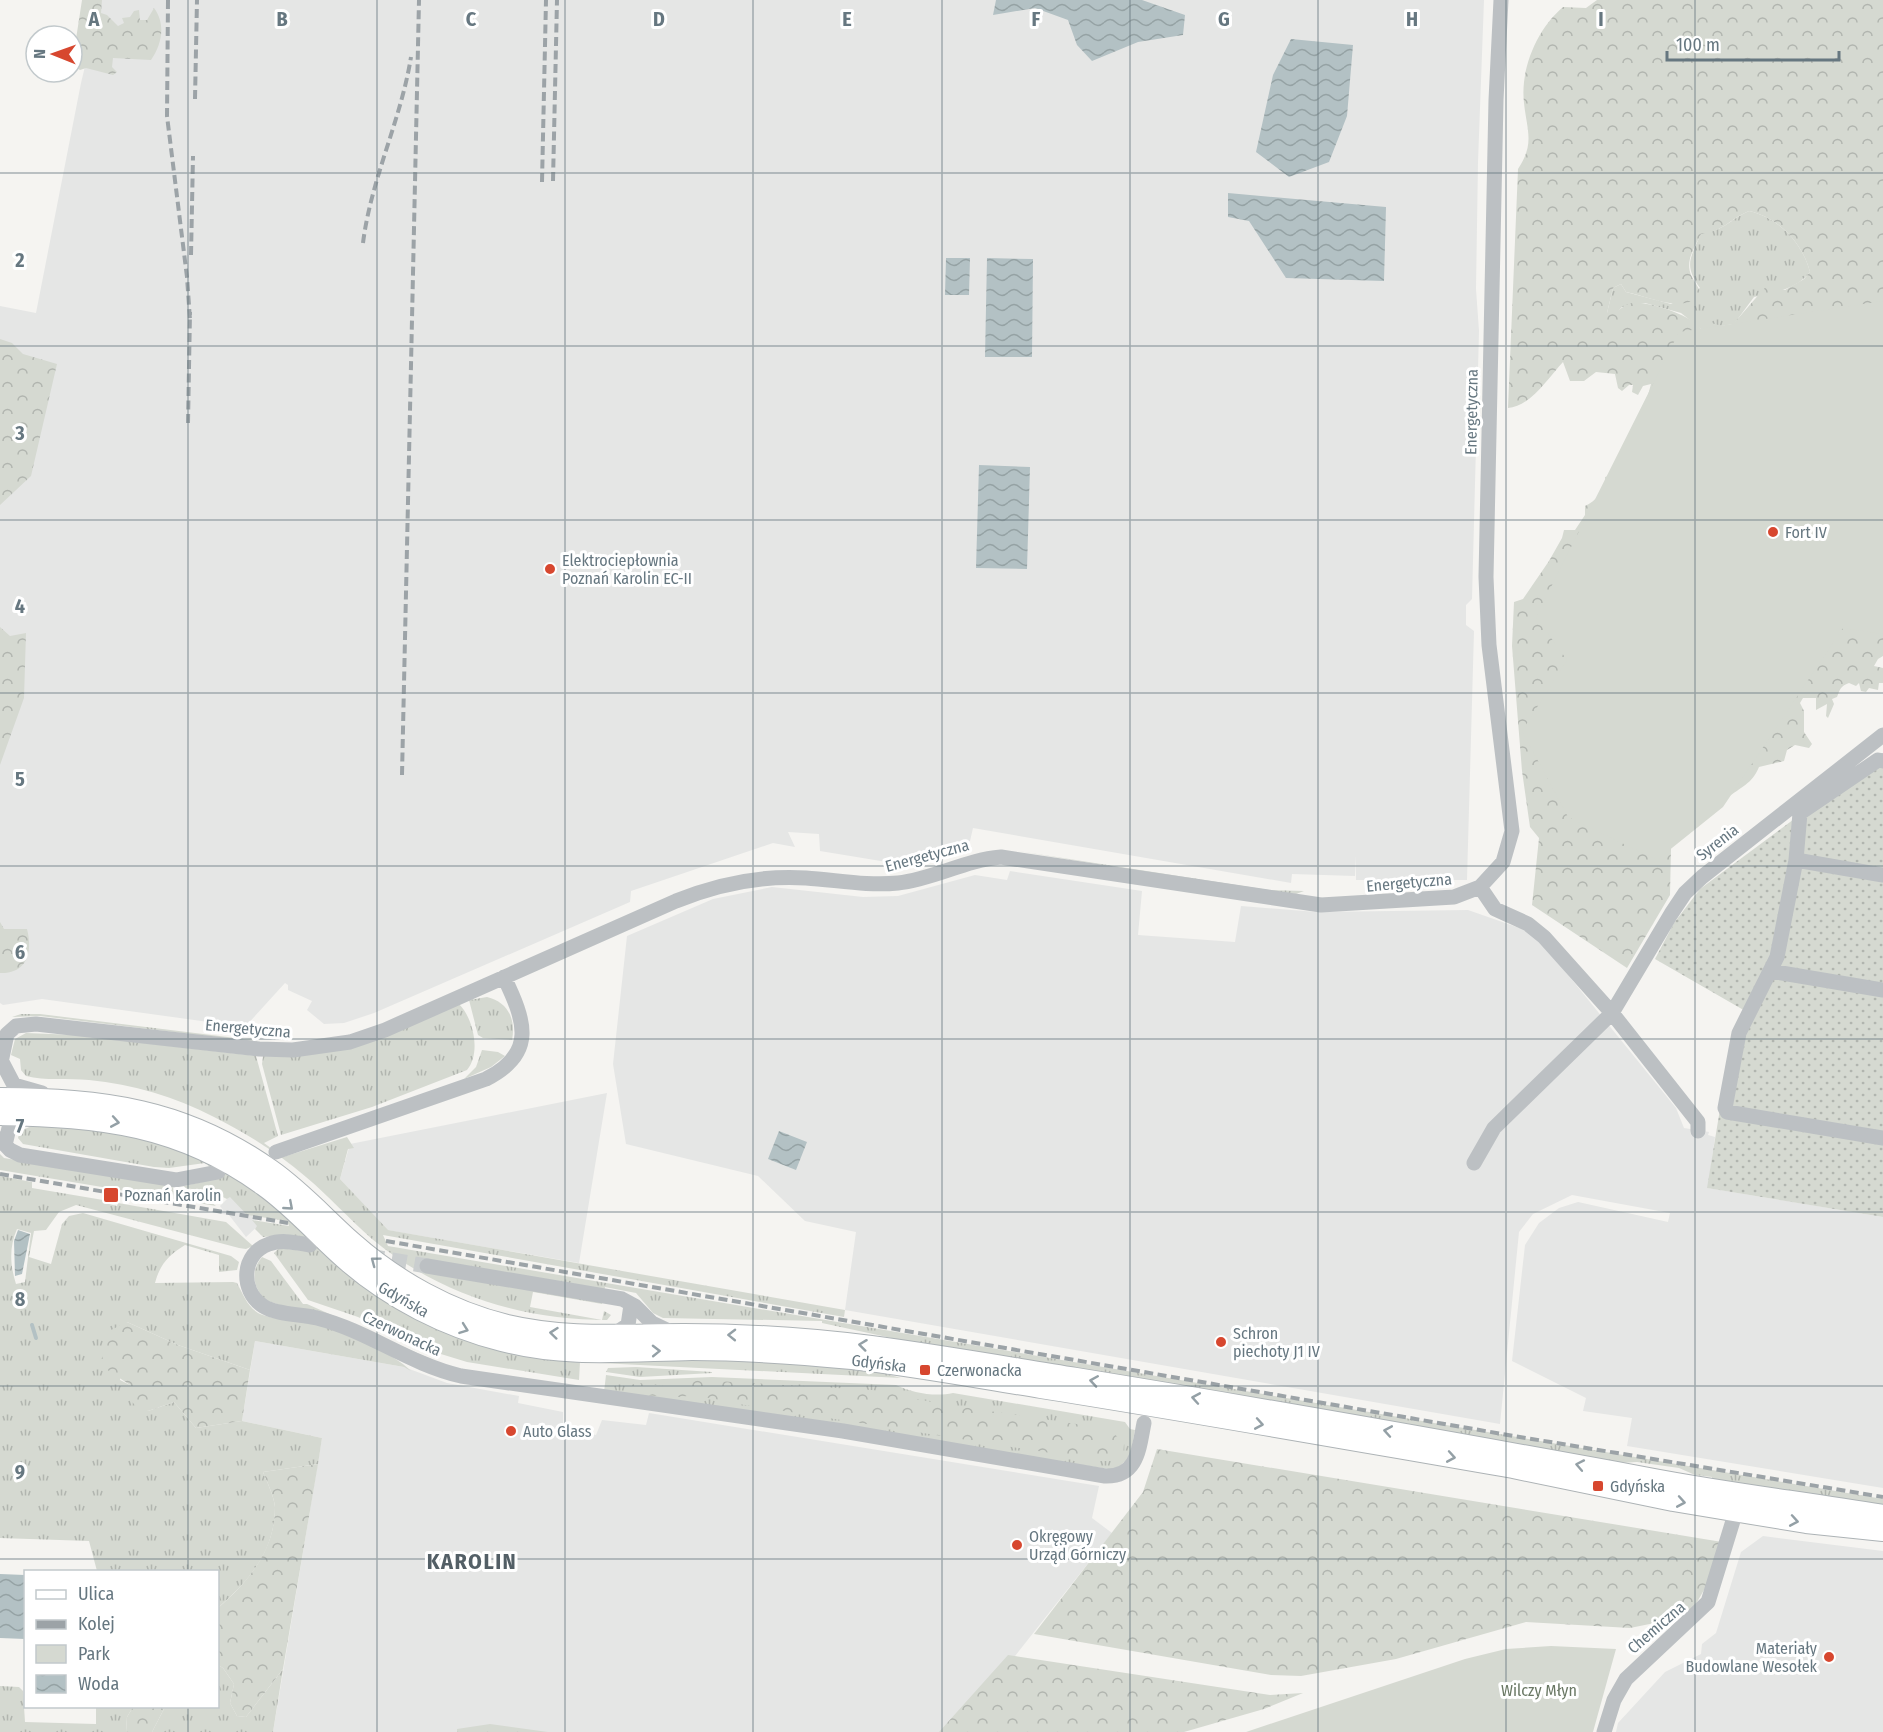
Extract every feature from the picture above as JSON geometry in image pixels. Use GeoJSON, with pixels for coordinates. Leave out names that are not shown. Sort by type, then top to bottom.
{"type":"FeatureCollection","features":[{"type":"Feature","properties":{"kind":"main road","name":"Gdyńska"},"geometry":{"type":"LineString","coordinates":[[0,1098],[108,1103],[184,1123],[230,1144],[297,1190],[350,1241],[417,1289],[455,1307],[493,1321],[534,1330],[574,1335],[675,1334],[800,1338],[891,1348],[1883,1515]]}},
{"type":"Feature","properties":{"kind":"main road","name":"Gdyńska"},"geometry":{"type":"LineString","coordinates":[[0,1115],[72,1116],[124,1124],[203,1150],[240,1170],[274,1194],[351,1264],[392,1294],[448,1323],[506,1342],[577,1353],[732,1351],[852,1359],[1099,1397],[1513,1468],[1598,1486],[1806,1523],[1883,1532]]}},
{"type":"Feature","properties":{"kind":"street","name":"Energetyczna"},"geometry":{"type":"LineString","coordinates":[[59,1099],[14,1085],[1,1064],[7,1034],[16,1026],[28,1024],[259,1049],[293,1050],[333,1046],[385,1030],[698,892],[723,884],[767,878],[806,878],[880,885],[902,883],[970,861],[1001,857],[1321,905],[1446,898],[1467,894],[1480,887],[1503,862],[1512,831],[1489,645],[1486,577],[1496,100],[1501,0]]}},
{"type":"Feature","properties":{"kind":"street","name":"Syrenia"},"geometry":{"type":"LineString","coordinates":[[1474,1163],[1494,1128],[1612,1013],[1685,893],[1796,810],[1883,735]]}},
{"type":"Feature","properties":{"kind":"street"},"geometry":{"type":"LineString","coordinates":[[1883,761],[1878,760],[1796,810],[1796,860],[1777,957],[1739,1033],[1726,1110],[1883,1138]]}},
{"type":"Feature","properties":{"kind":"street"},"geometry":{"type":"LineString","coordinates":[[1796,860],[1883,875]]}},
{"type":"Feature","properties":{"kind":"street"},"geometry":{"type":"LineString","coordinates":[[1480,887],[1495,909],[1528,924],[1544,937],[1612,1013],[1698,1122],[1698,1131]]}},
{"type":"Feature","properties":{"kind":"street"},"geometry":{"type":"LineString","coordinates":[[1770,971],[1883,990]]}},
{"type":"Feature","properties":{"kind":"street"},"geometry":{"type":"LineString","coordinates":[[276,1152],[475,1082],[507,1066],[520,1047],[523,1029],[518,1006],[504,977]]}},
{"type":"Feature","properties":{"kind":"street"},"geometry":{"type":"LineString","coordinates":[[24,1115],[9,1128],[3,1142],[20,1155],[155,1178],[189,1179],[218,1172]]}},
{"type":"Feature","properties":{"kind":"street","name":"Czerwonacka"},"geometry":{"type":"LineString","coordinates":[[310,1245],[273,1242],[254,1254],[247,1268],[246,1278],[258,1302],[272,1310],[313,1317],[346,1328],[412,1360],[461,1376],[843,1431],[1106,1476],[1118,1476],[1128,1471],[1136,1459],[1143,1423]]}},
{"type":"Feature","properties":{"kind":"street"},"geometry":{"type":"LineString","coordinates":[[427,1266],[614,1297],[631,1305],[652,1323],[675,1334]]}},
{"type":"Feature","properties":{"kind":"street"},"geometry":{"type":"LineString","coordinates":[[612,1336],[626,1328],[631,1305]]}},
{"type":"Feature","properties":{"kind":"street"},"geometry":{"type":"LineString","coordinates":[[1099,1397],[1131,1412],[1143,1423],[1181,1411]]}},
{"type":"Feature","properties":{"kind":"street"},"geometry":{"type":"LineString","coordinates":[[1720,1489],[1736,1511],[1773,1497]]}},
{"type":"Feature","properties":{"kind":"street","name":"Chemiczna"},"geometry":{"type":"LineString","coordinates":[[1604,1732],[1614,1700],[1632,1672],[1696,1616],[1708,1602],[1736,1511]]}},
{"type":"Feature","properties":{"kind":"shaded area"},"geometry":{"type":"Polygon","coordinates":[[[101,0],[1484,0],[1478,162],[1476,289],[1479,331],[1472,599],[1466,605],[1466,625],[1474,631],[1467,880],[1356,880],[1356,856],[1355,876],[1292,874],[1291,883],[973,828],[970,841],[911,861],[893,863],[820,851],[819,834],[788,832],[795,847],[773,843],[631,891],[630,902],[374,1013],[344,1023],[324,1024],[307,1010],[312,1001],[288,990],[288,985],[285,983],[245,1027],[42,999],[3,1005],[0,1003],[0,306],[36,313],[81,84],[84,84],[84,71],[101,0]]]}},
{"type":"Feature","properties":{"kind":"shaded area"},"geometry":{"type":"Polygon","coordinates":[[[1010,871],[1142,891],[1138,935],[1235,942],[1241,906],[1317,912],[1468,910],[1534,933],[1676,1108],[1684,1128],[1709,1132],[1708,1135],[1715,1137],[1708,1188],[1883,1217],[1883,1488],[1627,1446],[1632,1418],[1583,1411],[1586,1398],[1512,1361],[1525,1245],[1539,1223],[1559,1208],[1578,1202],[1668,1222],[1670,1213],[1572,1195],[1533,1214],[1519,1232],[1500,1424],[845,1310],[856,1232],[805,1221],[758,1176],[626,1144],[613,1064],[627,936],[713,899],[772,887],[863,897],[898,896],[975,875],[1007,880],[1010,871]]]}},
{"type":"Feature","properties":{"kind":"shaded area"},"geometry":{"type":"Polygon","coordinates":[[[607,1093],[579,1263],[387,1230],[340,1179],[350,1144],[607,1093]]]}},
{"type":"Feature","properties":{"kind":"shaded area"},"geometry":{"type":"Polygon","coordinates":[[[230,1196],[247,1214],[257,1216],[256,1220],[253,1220],[258,1226],[246,1237],[229,1215],[216,1213],[216,1209],[223,1210],[220,1206],[230,1196]]]}},
{"type":"Feature","properties":{"kind":"shaded area"},"geometry":{"type":"Polygon","coordinates":[[[255,1341],[404,1367],[447,1383],[519,1396],[518,1403],[563,1412],[563,1429],[596,1435],[602,1420],[646,1425],[649,1413],[1099,1486],[1092,1518],[1112,1533],[955,1732],[273,1732],[322,1438],[242,1421],[255,1341]]]}},
{"type":"Feature","properties":{"kind":"shaded area"},"geometry":{"type":"Polygon","coordinates":[[[1763,1536],[1883,1551],[1883,1732],[1616,1732],[1618,1723],[1665,1672],[1701,1654],[1702,1644],[1716,1633],[1741,1552],[1763,1536]]]}},
{"type":"Feature","properties":{"kind":"green space"},"geometry":{"type":"Polygon","coordinates":[[[82,0],[102,0],[101,13],[107,15],[118,26],[124,23],[122,18],[130,17],[134,11],[139,10],[140,20],[147,20],[154,8],[160,21],[160,41],[151,60],[113,58],[112,67],[117,72],[113,75],[84,69],[84,24],[78,24],[82,0]]]}},
{"type":"Feature","properties":{"kind":"green space"},"geometry":{"type":"Polygon","coordinates":[[[1597,0],[1883,0],[1883,656],[1874,666],[1883,668],[1883,683],[1879,683],[1878,690],[1869,688],[1866,692],[1861,691],[1859,683],[1856,686],[1849,683],[1844,685],[1837,697],[1832,699],[1834,704],[1828,718],[1826,716],[1827,704],[1816,710],[1816,698],[1803,698],[1800,703],[1804,711],[1804,732],[1812,744],[1809,748],[1795,745],[1787,750],[1784,761],[1759,767],[1749,781],[1712,810],[1671,848],[1670,895],[1627,968],[1532,905],[1539,838],[1530,827],[1522,771],[1512,646],[1514,602],[1523,599],[1549,561],[1564,530],[1575,530],[1585,515],[1585,506],[1602,491],[1605,477],[1609,476],[1648,395],[1651,384],[1643,386],[1638,395],[1632,392],[1633,385],[1629,385],[1622,391],[1618,388],[1615,374],[1596,372],[1584,381],[1570,381],[1563,362],[1531,397],[1508,408],[1518,169],[1527,152],[1528,144],[1523,90],[1525,77],[1532,51],[1545,26],[1563,7],[1586,8],[1597,0]],[[1749,211],[1722,227],[1701,234],[1691,254],[1689,269],[1701,297],[1683,303],[1664,302],[1626,292],[1621,284],[1613,288],[1607,313],[1632,303],[1639,303],[1659,306],[1680,314],[1701,329],[1710,323],[1730,326],[1767,286],[1785,290],[1804,279],[1810,272],[1795,241],[1779,225],[1760,214],[1749,211]]]}},
{"type":"Feature","properties":{"kind":"green space"},"geometry":{"type":"Polygon","coordinates":[[[1749,211],[1770,219],[1795,241],[1810,272],[1798,283],[1770,294],[1754,297],[1734,324],[1701,329],[1681,313],[1645,303],[1622,307],[1615,314],[1607,313],[1613,288],[1621,284],[1626,292],[1671,304],[1700,288],[1692,273],[1690,261],[1701,233],[1722,227],[1749,211]]]}},
{"type":"Feature","properties":{"kind":"green space"},"geometry":{"type":"Polygon","coordinates":[[[1883,301],[1883,634],[1843,628],[1723,807],[1657,860],[1568,817],[1522,731],[1567,660],[1536,617],[1679,332],[1883,301]]]}},
{"type":"Feature","properties":{"kind":"green space"},"geometry":{"type":"Polygon","coordinates":[[[0,339],[12,343],[23,354],[57,364],[31,476],[0,505],[0,339]]]}},
{"type":"Feature","properties":{"kind":"green space"},"geometry":{"type":"Polygon","coordinates":[[[0,627],[10,636],[26,633],[24,698],[0,765],[0,627]]]}},
{"type":"Feature","properties":{"kind":"green space"},"geometry":{"type":"Polygon","coordinates":[[[1883,753],[1883,1217],[1707,1188],[1721,1103],[1747,1012],[1655,959],[1674,923],[1700,889],[1883,753]]]}},
{"type":"Feature","properties":{"kind":"green space"},"geometry":{"type":"Polygon","coordinates":[[[999,848],[1269,890],[1304,891],[1296,894],[1261,891],[999,848]]]}},
{"type":"Feature","properties":{"kind":"green space"},"geometry":{"type":"Polygon","coordinates":[[[0,922],[4,929],[27,929],[29,946],[22,966],[16,970],[0,973],[0,922]]]}},
{"type":"Feature","properties":{"kind":"green space"},"geometry":{"type":"Polygon","coordinates":[[[487,997],[500,1003],[509,1012],[513,1025],[512,1040],[483,1038],[478,1035],[469,1000],[487,997]]]}},
{"type":"Feature","properties":{"kind":"green space"},"geometry":{"type":"Polygon","coordinates":[[[459,1004],[469,1018],[474,1037],[474,1055],[467,1070],[372,1107],[281,1135],[262,1064],[263,1056],[317,1054],[364,1043],[459,1004]]]}},
{"type":"Feature","properties":{"kind":"green space"},"geometry":{"type":"Polygon","coordinates":[[[21,1014],[40,1014],[244,1039],[258,1038],[257,1042],[40,1016],[12,1017],[21,1014]]]}},
{"type":"Feature","properties":{"kind":"green space"},"geometry":{"type":"Polygon","coordinates":[[[26,1033],[76,1035],[256,1056],[278,1136],[264,1143],[283,1157],[347,1137],[354,1148],[348,1149],[340,1179],[388,1230],[845,1310],[844,1317],[383,1235],[388,1246],[1883,1499],[1883,1508],[1712,1481],[1712,1477],[1695,1475],[1679,1468],[1637,1462],[1619,1463],[938,1348],[822,1323],[822,1321],[663,1318],[653,1313],[636,1293],[605,1287],[602,1304],[533,1292],[530,1307],[601,1320],[575,1319],[513,1309],[453,1289],[398,1258],[372,1239],[314,1184],[284,1160],[250,1137],[199,1110],[153,1092],[122,1085],[89,1080],[26,1076],[21,1070],[20,1059],[11,1055],[15,1039],[26,1033]]]}},
{"type":"Feature","properties":{"kind":"green space"},"geometry":{"type":"Polygon","coordinates":[[[482,1050],[498,1052],[505,1056],[491,1067],[464,1079],[476,1067],[482,1050]]]}},
{"type":"Feature","properties":{"kind":"green space"},"geometry":{"type":"Polygon","coordinates":[[[34,1125],[98,1127],[187,1151],[257,1190],[357,1279],[661,1359],[777,1360],[872,1370],[901,1378],[580,1362],[579,1380],[467,1362],[418,1347],[358,1317],[308,1300],[274,1253],[279,1248],[313,1252],[272,1236],[263,1237],[255,1229],[257,1226],[252,1220],[289,1226],[287,1221],[247,1215],[230,1197],[227,1199],[212,1192],[185,1188],[184,1186],[224,1177],[205,1163],[169,1168],[154,1167],[23,1144],[18,1138],[20,1131],[34,1125]]]}},
{"type":"Feature","properties":{"kind":"green space"},"geometry":{"type":"Polygon","coordinates":[[[0,1154],[4,1158],[172,1186],[176,1194],[206,1198],[216,1206],[0,1170],[0,1154]]]}},
{"type":"Feature","properties":{"kind":"green space"},"geometry":{"type":"Polygon","coordinates":[[[0,1176],[32,1182],[32,1188],[109,1201],[109,1204],[117,1206],[118,1203],[226,1222],[253,1246],[246,1249],[239,1248],[76,1205],[59,1212],[46,1230],[34,1231],[29,1257],[51,1264],[62,1224],[69,1216],[83,1213],[231,1256],[239,1262],[237,1270],[219,1272],[219,1255],[185,1245],[166,1261],[155,1283],[237,1283],[248,1303],[258,1313],[278,1319],[317,1324],[339,1331],[393,1357],[411,1371],[404,1367],[255,1341],[250,1370],[178,1345],[127,1322],[120,1380],[130,1385],[148,1411],[174,1402],[196,1428],[242,1421],[322,1438],[318,1464],[263,1472],[275,1507],[270,1538],[250,1576],[219,1607],[219,1570],[97,1570],[89,1541],[0,1538],[0,1176]],[[17,1229],[11,1256],[12,1270],[16,1284],[25,1282],[31,1233],[17,1229]]]}},
{"type":"Feature","properties":{"kind":"green space"},"geometry":{"type":"Polygon","coordinates":[[[262,1257],[271,1261],[303,1304],[451,1368],[266,1300],[258,1290],[255,1279],[256,1268],[262,1257]]]}},
{"type":"Feature","properties":{"kind":"green space"},"geometry":{"type":"Polygon","coordinates":[[[604,1311],[611,1315],[607,1320],[602,1320],[604,1311]]]}},
{"type":"Feature","properties":{"kind":"green space"},"geometry":{"type":"Polygon","coordinates":[[[127,1322],[178,1345],[250,1370],[242,1421],[196,1428],[174,1402],[148,1411],[136,1406],[128,1398],[130,1385],[100,1365],[109,1331],[127,1322]]]}},
{"type":"Feature","properties":{"kind":"green space"},"geometry":{"type":"Polygon","coordinates":[[[636,1367],[712,1373],[640,1377],[606,1372],[608,1368],[636,1367]]]}},
{"type":"Feature","properties":{"kind":"green space"},"geometry":{"type":"Polygon","coordinates":[[[606,1375],[640,1380],[712,1377],[896,1385],[924,1394],[953,1393],[1125,1422],[1130,1429],[1135,1430],[1130,1457],[1115,1470],[604,1392],[606,1375]]]}},
{"type":"Feature","properties":{"kind":"green space"},"geometry":{"type":"Polygon","coordinates":[[[699,1380],[872,1390],[942,1404],[1110,1429],[1124,1444],[1123,1457],[1117,1461],[1101,1461],[694,1395],[680,1397],[639,1395],[631,1393],[628,1389],[630,1385],[639,1383],[672,1387],[699,1380]]]}},
{"type":"Feature","properties":{"kind":"green space"},"geometry":{"type":"Polygon","coordinates":[[[1157,1449],[1722,1542],[1708,1583],[1689,1616],[1630,1628],[1526,1622],[1396,1659],[1301,1676],[1271,1675],[1034,1634],[1143,1492],[1157,1449]]]}},
{"type":"Feature","properties":{"kind":"green space"},"geometry":{"type":"Polygon","coordinates":[[[318,1464],[283,1669],[246,1717],[237,1716],[230,1703],[234,1684],[219,1666],[219,1607],[250,1576],[265,1551],[270,1537],[275,1507],[263,1472],[318,1464]]]}},
{"type":"Feature","properties":{"kind":"green space","name":"Wilczy Młyn"},"geometry":{"type":"Polygon","coordinates":[[[1551,1646],[1616,1649],[1593,1732],[1246,1732],[1465,1659],[1506,1649],[1551,1646]]]}},
{"type":"Feature","properties":{"kind":"green space"},"geometry":{"type":"Polygon","coordinates":[[[1008,1655],[1270,1695],[1303,1693],[1264,1709],[1184,1732],[939,1732],[1008,1655]]]}},
{"type":"Feature","properties":{"kind":"green space"},"geometry":{"type":"Polygon","coordinates":[[[219,1666],[234,1684],[230,1703],[237,1716],[246,1717],[283,1669],[273,1732],[152,1732],[164,1708],[219,1708],[219,1666]]]}},
{"type":"Feature","properties":{"kind":"green space"},"geometry":{"type":"Polygon","coordinates":[[[0,1686],[19,1687],[23,1691],[25,1722],[96,1724],[96,1708],[132,1708],[127,1717],[126,1732],[0,1732],[0,1686]]]}},
{"type":"Feature","properties":{"kind":"green space"},"geometry":{"type":"Polygon","coordinates":[[[132,1708],[164,1708],[152,1732],[126,1732],[127,1717],[132,1708]]]}},
{"type":"Feature","properties":{"kind":"green space"},"geometry":{"type":"Polygon","coordinates":[[[490,1724],[548,1732],[457,1732],[457,1729],[490,1724]]]}},
{"type":"Feature","properties":{"kind":"water"},"geometry":{"type":"Polygon","coordinates":[[[996,0],[1142,0],[1185,15],[1183,35],[1138,42],[1092,61],[1077,45],[1068,20],[1035,8],[993,15],[996,0]]]}},
{"type":"Feature","properties":{"kind":"water"},"geometry":{"type":"Polygon","coordinates":[[[1291,39],[1353,45],[1347,116],[1329,162],[1289,177],[1256,152],[1273,75],[1291,39]]]}},
{"type":"Feature","properties":{"kind":"water"},"geometry":{"type":"Polygon","coordinates":[[[1228,193],[1386,207],[1384,281],[1286,278],[1249,221],[1228,217],[1228,193]]]}},
{"type":"Feature","properties":{"kind":"water"},"geometry":{"type":"Polygon","coordinates":[[[946,258],[970,258],[969,295],[945,295],[946,258]]]}},
{"type":"Feature","properties":{"kind":"water"},"geometry":{"type":"Polygon","coordinates":[[[987,258],[1033,259],[1032,357],[985,357],[987,258]]]}},
{"type":"Feature","properties":{"kind":"water"},"geometry":{"type":"Polygon","coordinates":[[[979,465],[1030,467],[1027,569],[976,568],[979,465]]]}},
{"type":"Feature","properties":{"kind":"water"},"geometry":{"type":"Polygon","coordinates":[[[779,1131],[807,1142],[796,1170],[768,1159],[779,1131]]]}},
{"type":"Feature","properties":{"kind":"water"},"geometry":{"type":"Polygon","coordinates":[[[18,1230],[30,1234],[22,1274],[15,1276],[14,1241],[18,1230]]]}},
{"type":"Feature","properties":{"kind":"water"},"geometry":{"type":"Polygon","coordinates":[[[0,1574],[24,1575],[24,1639],[0,1638],[0,1574]]]}},
{"type":"Feature","properties":{"kind":"waterway"},"geometry":{"type":"LineString","coordinates":[[32,1325],[36,1338]]}},
{"type":"Feature","properties":{"kind":"tunnel"},"geometry":{"type":"LineString","coordinates":[[369,1256],[427,1266]]}},
{"type":"Feature","properties":{"kind":"railway"},"geometry":{"type":"LineString","coordinates":[[168,0],[167,116],[187,277],[190,320]]}},
{"type":"Feature","properties":{"kind":"railway"},"geometry":{"type":"LineString","coordinates":[[195,99],[197,0]]}},
{"type":"Feature","properties":{"kind":"railway"},"geometry":{"type":"LineString","coordinates":[[402,775],[419,0]]}},
{"type":"Feature","properties":{"kind":"railway"},"geometry":{"type":"LineString","coordinates":[[542,182],[546,0]]}},
{"type":"Feature","properties":{"kind":"railway"},"geometry":{"type":"LineString","coordinates":[[553,181],[557,0]]}},
{"type":"Feature","properties":{"kind":"railway"},"geometry":{"type":"LineString","coordinates":[[363,243],[372,196],[400,104],[411,57]]}},
{"type":"Feature","properties":{"kind":"railway"},"geometry":{"type":"LineString","coordinates":[[191,255],[193,156]]}},
{"type":"Feature","properties":{"kind":"railway"},"geometry":{"type":"LineString","coordinates":[[188,423],[190,312]]}},
{"type":"Feature","properties":{"kind":"railway"},"geometry":{"type":"LineString","coordinates":[[0,1174],[288,1223]]}},
{"type":"Feature","properties":{"kind":"railway"},"geometry":{"type":"LineString","coordinates":[[386,1241],[1514,1436],[1883,1497]]}},
{"type":"Feature","properties":{"kind":"place","name":"Fort IV"},"geometry":{"type":"Point","coordinates":[1773,532]}},
{"type":"Feature","properties":{"kind":"place","name":"Elektrociepłownia Poznań Karolin EC-II"},"geometry":{"type":"Point","coordinates":[550,569]}},
{"type":"Feature","properties":{"kind":"place","name":"Poznań Karolin"},"geometry":{"type":"Point","coordinates":[111,1195]}},
{"type":"Feature","properties":{"kind":"place","name":"Schron piechoty J1 IV"},"geometry":{"type":"Point","coordinates":[1221,1342]}},
{"type":"Feature","properties":{"kind":"place","name":"Czerwonacka"},"geometry":{"type":"Point","coordinates":[925,1370]}},
{"type":"Feature","properties":{"kind":"place","name":"Auto Glass"},"geometry":{"type":"Point","coordinates":[511,1431]}},
{"type":"Feature","properties":{"kind":"place","name":"Gdyńska"},"geometry":{"type":"Point","coordinates":[1598,1486]}},
{"type":"Feature","properties":{"kind":"place","name":"Okręgowy Urząd Górniczy"},"geometry":{"type":"Point","coordinates":[1017,1545]}},
{"type":"Feature","properties":{"kind":"place","name":"Materiały Budowlane Wesołek"},"geometry":{"type":"Point","coordinates":[1829,1657]}},
{"type":"Feature","properties":{"kind":"district","name":"KAROLIN"},"geometry":{"type":"Point","coordinates":[472,1561]}}]}
